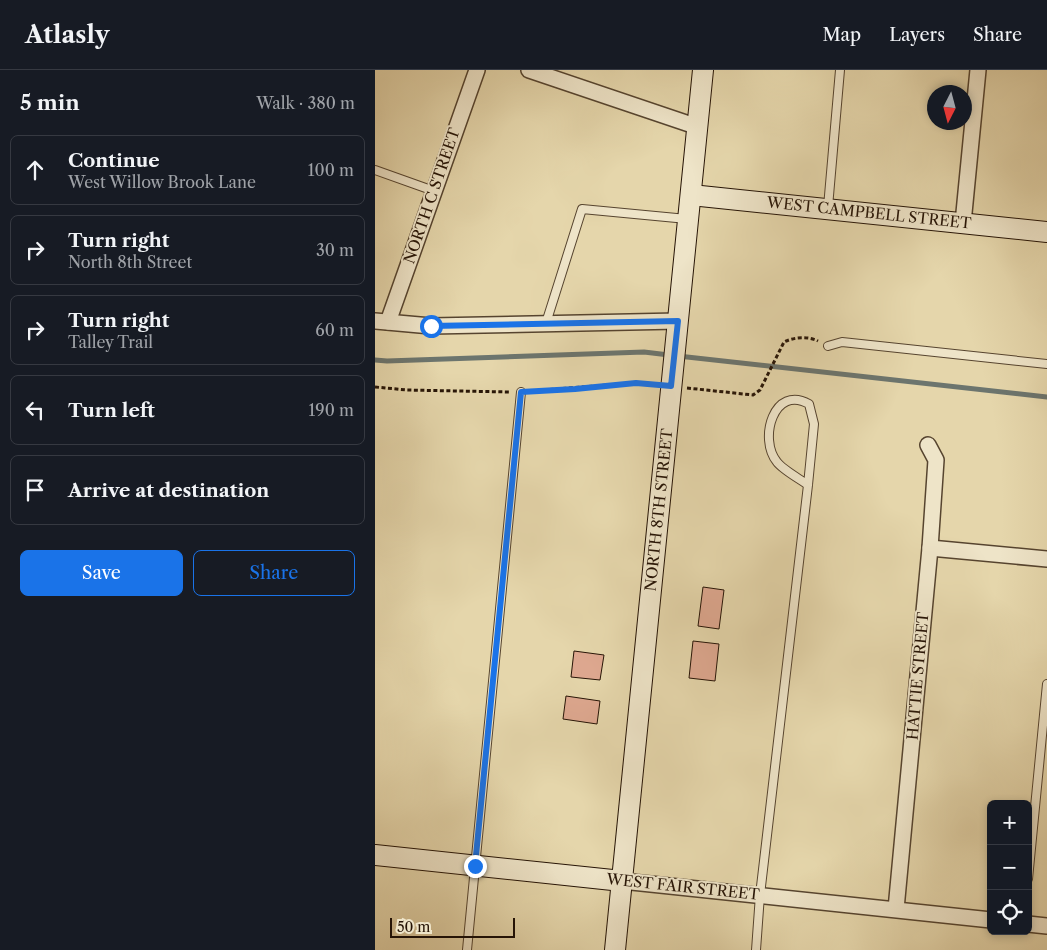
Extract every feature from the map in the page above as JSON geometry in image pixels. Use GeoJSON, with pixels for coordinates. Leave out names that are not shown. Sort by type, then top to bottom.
{"type":"FeatureCollection","features":[{"type":"Feature","properties":{"kind":"street","name":"NORTH C STREET"},"geometry":{"type":"LineString","coordinates":[[381,321],[434,191],[477,70]]}},
{"type":"Feature","properties":{"kind":"street"},"geometry":{"type":"LineString","coordinates":[[529,70],[698,127]]}},
{"type":"Feature","properties":{"kind":"street","name":"NORTH 8TH STREET"},"geometry":{"type":"LineString","coordinates":[[615,950],[703,70]]}},
{"type":"Feature","properties":{"kind":"street"},"geometry":{"type":"LineString","coordinates":[[963,223],[978,70]]}},
{"type":"Feature","properties":{"kind":"street","name":"WEST CAMPBELL STREET"},"geometry":{"type":"LineString","coordinates":[[691,195],[1047,232]]}},
{"type":"Feature","properties":{"kind":"street"},"geometry":{"type":"LineString","coordinates":[[381,321],[431,326],[546,323],[678,328]]}},
{"type":"Feature","properties":{"kind":"street","name":"HATTIE STREET"},"geometry":{"type":"LineString","coordinates":[[896,909],[930,548],[936,460],[928,445]]}},
{"type":"Feature","properties":{"kind":"street"},"geometry":{"type":"LineString","coordinates":[[930,548],[1047,559]]}},
{"type":"Feature","properties":{"kind":"street","name":"WEST FAIR STREET"},"geometry":{"type":"LineString","coordinates":[[375,855],[987,920]]}},
{"type":"Feature","properties":{"kind":"street"},"geometry":{"type":"LineString","coordinates":[[1032,924],[1047,926]]}},
{"type":"Feature","properties":{"kind":"lane"},"geometry":{"type":"LineString","coordinates":[[828,209],[840,70]]}},
{"type":"Feature","properties":{"kind":"lane"},"geometry":{"type":"LineString","coordinates":[[375,170],[434,191]]}},
{"type":"Feature","properties":{"kind":"lane"},"geometry":{"type":"LineString","coordinates":[[546,323],[582,209],[689,219]]}},
{"type":"Feature","properties":{"kind":"lane"},"geometry":{"type":"LineString","coordinates":[[828,346],[843,342],[1047,364]]}},
{"type":"Feature","properties":{"kind":"lane"},"geometry":{"type":"LineString","coordinates":[[467,950],[521,392]]}},
{"type":"Feature","properties":{"kind":"lane"},"geometry":{"type":"LineString","coordinates":[[756,950],[760,895],[808,485],[814,424],[809,404],[800,399],[787,400],[776,409],[768,442],[777,462],[808,485]]}},
{"type":"Feature","properties":{"kind":"lane"},"geometry":{"type":"LineString","coordinates":[[1031,845],[1047,684]]}},
{"type":"Feature","properties":{"kind":"path"},"geometry":{"type":"LineString","coordinates":[[375,387],[407,390],[521,392],[672,380],[753,395],[760,390],[785,342]]}},
{"type":"Feature","properties":{"kind":"building"},"geometry":{"type":"Polygon","coordinates":[[[703,587],[724,590],[719,629],[698,626],[703,587]]]}},
{"type":"Feature","properties":{"kind":"building"},"geometry":{"type":"Polygon","coordinates":[[[693,641],[719,644],[715,681],[689,678],[693,641]]]}},
{"type":"Feature","properties":{"kind":"building"},"geometry":{"type":"Polygon","coordinates":[[[574,651],[604,655],[600,680],[571,677],[574,651]]]}},
{"type":"Feature","properties":{"kind":"building"},"geometry":{"type":"Polygon","coordinates":[[[566,696],[600,701],[597,724],[563,719],[566,696]]]}},
{"type":"Feature","properties":{"kind":"waterway"},"geometry":{"type":"LineString","coordinates":[[375,360],[644,352],[669,355]]}},
{"type":"Feature","properties":{"kind":"waterway"},"geometry":{"type":"LineString","coordinates":[[678,356],[1047,397]]}},
{"type":"Feature","properties":{"kind":"route"},"geometry":{"type":"LineString","coordinates":[[431,326],[678,321],[671,386],[636,383],[521,392],[475,866]]}}]}
